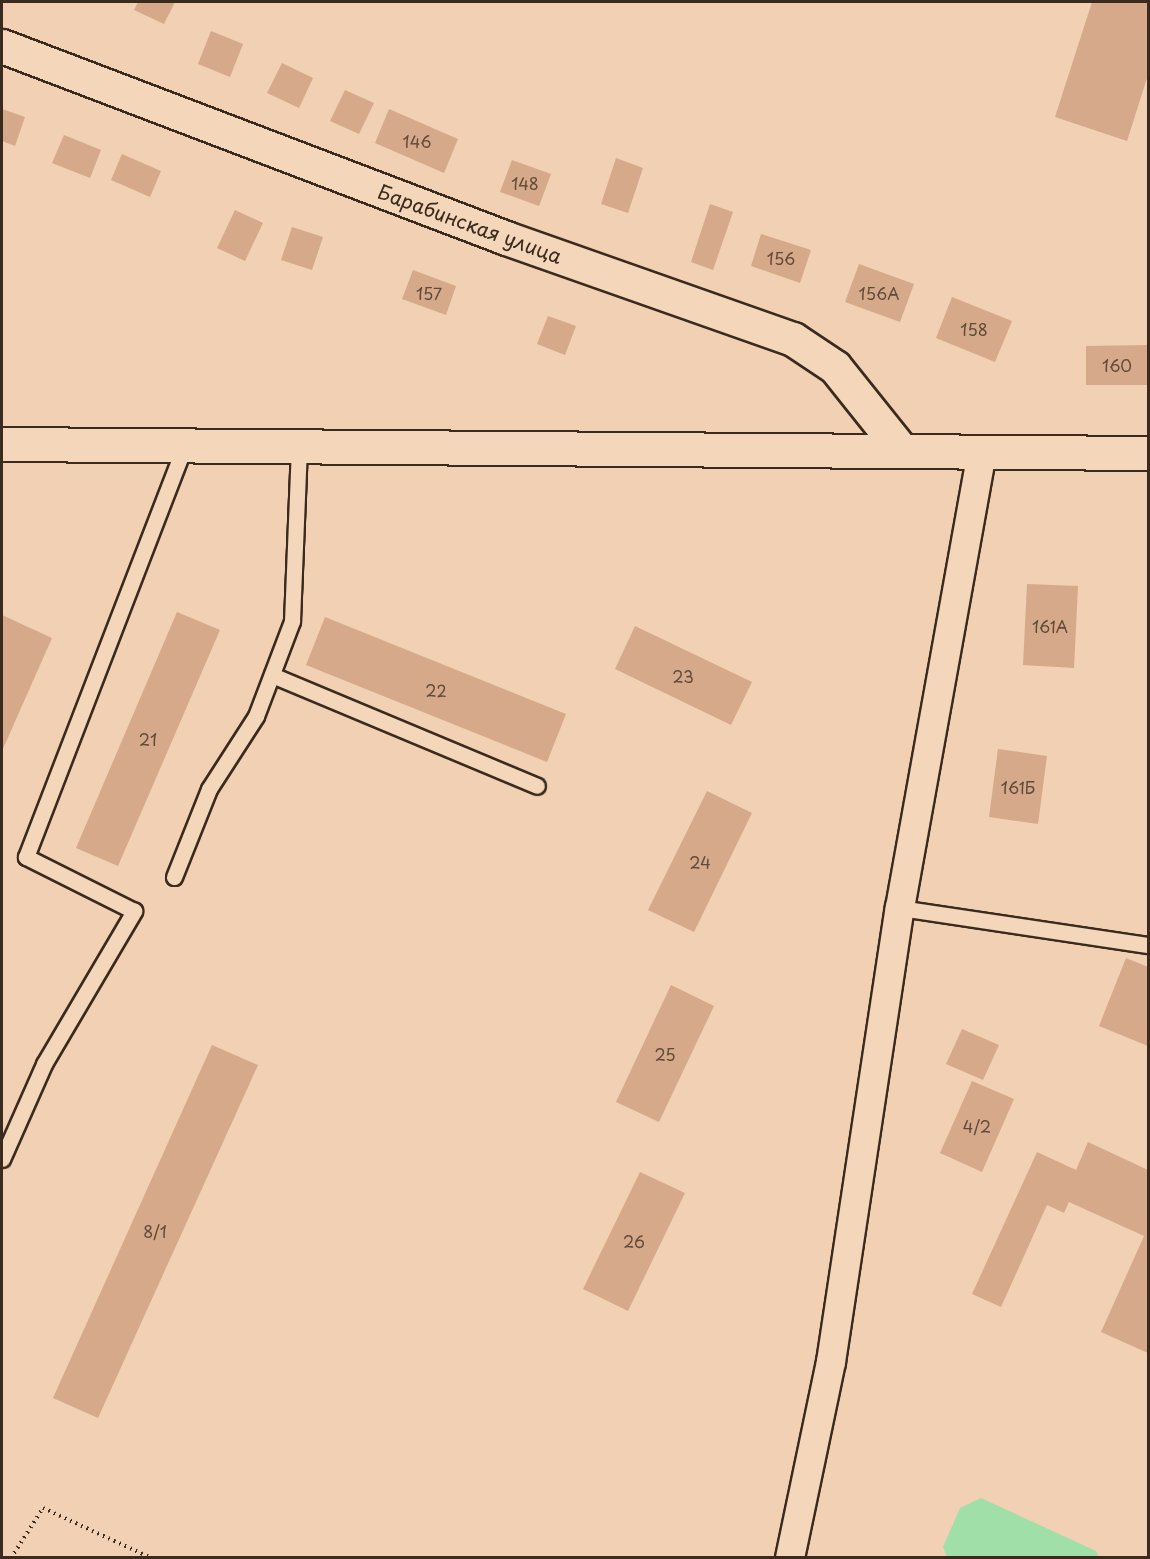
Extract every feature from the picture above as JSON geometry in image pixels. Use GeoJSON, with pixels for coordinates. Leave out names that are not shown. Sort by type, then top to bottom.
{"type":"FeatureCollection","features":[{"type":"Feature","properties":{"kind":"main road","name":"Барабинская улица"},"geometry":{"type":"LineString","coordinates":[[2,46],[506,238],[793,339],[835,367],[902,451]]}},
{"type":"Feature","properties":{"kind":"main road"},"geometry":{"type":"LineString","coordinates":[[2,444],[1149,453]]}},
{"type":"Feature","properties":{"kind":"street"},"geometry":{"type":"LineString","coordinates":[[790,1557],[831,1362],[900,909],[982,451]]}},
{"type":"Feature","properties":{"kind":"lane"},"geometry":{"type":"LineString","coordinates":[[2,1159],[44,1064],[134,911],[26,857],[185,445]]}},
{"type":"Feature","properties":{"kind":"lane"},"geometry":{"type":"LineString","coordinates":[[174,877],[209,789],[256,716],[292,621],[299,446]]}},
{"type":"Feature","properties":{"kind":"lane"},"geometry":{"type":"LineString","coordinates":[[272,675],[537,786]]}},
{"type":"Feature","properties":{"kind":"lane"},"geometry":{"type":"LineString","coordinates":[[900,909],[1149,945]]}},
{"type":"Feature","properties":{"kind":"path"},"geometry":{"type":"LineString","coordinates":[[11,1557],[43,1508],[151,1557]]}},
{"type":"Feature","properties":{"kind":"green space"},"geometry":{"type":"Polygon","coordinates":[[[981,1498],[1096,1551],[1099,1557],[947,1557],[943,1547],[960,1508],[981,1498]]]}},
{"type":"Feature","properties":{"kind":"building"},"geometry":{"type":"Polygon","coordinates":[[[138,2],[175,2],[164,24],[134,10],[138,2]]]}},
{"type":"Feature","properties":{"kind":"building"},"geometry":{"type":"Polygon","coordinates":[[[1092,2],[1148,2],[1148,75],[1127,141],[1055,117],[1092,2]]]}},
{"type":"Feature","properties":{"kind":"building"},"geometry":{"type":"Polygon","coordinates":[[[211,31],[243,44],[230,77],[198,64],[211,31]]]}},
{"type":"Feature","properties":{"kind":"building"},"geometry":{"type":"Polygon","coordinates":[[[282,63],[313,78],[299,108],[267,93],[282,63]]]}},
{"type":"Feature","properties":{"kind":"building"},"geometry":{"type":"Polygon","coordinates":[[[345,90],[374,103],[359,134],[330,121],[345,90]]]}},
{"type":"Feature","properties":{"kind":"building"},"geometry":{"type":"Polygon","coordinates":[[[2,109],[25,117],[15,146],[2,141],[2,109]]]}},
{"type":"Feature","properties":{"kind":"building"},"geometry":{"type":"Polygon","coordinates":[[[389,109],[458,139],[444,173],[375,143],[389,109]]]}},
{"type":"Feature","properties":{"kind":"building"},"geometry":{"type":"Polygon","coordinates":[[[64,135],[101,150],[90,178],[52,163],[64,135]]]}},
{"type":"Feature","properties":{"kind":"building"},"geometry":{"type":"Polygon","coordinates":[[[122,154],[161,171],[150,197],[111,180],[122,154]]]}},
{"type":"Feature","properties":{"kind":"building"},"geometry":{"type":"Polygon","coordinates":[[[616,158],[643,168],[628,213],[601,204],[616,158]]]}},
{"type":"Feature","properties":{"kind":"building"},"geometry":{"type":"Polygon","coordinates":[[[512,160],[551,174],[539,206],[500,192],[512,160]]]}},
{"type":"Feature","properties":{"kind":"building"},"geometry":{"type":"Polygon","coordinates":[[[710,204],[733,212],[713,270],[691,262],[710,204]]]}},
{"type":"Feature","properties":{"kind":"building"},"geometry":{"type":"Polygon","coordinates":[[[235,210],[263,223],[245,261],[217,248],[235,210]]]}},
{"type":"Feature","properties":{"kind":"building"},"geometry":{"type":"Polygon","coordinates":[[[292,227],[323,237],[312,270],[281,260],[292,227]]]}},
{"type":"Feature","properties":{"kind":"building"},"geometry":{"type":"Polygon","coordinates":[[[761,234],[811,250],[800,283],[751,266],[761,234]]]}},
{"type":"Feature","properties":{"kind":"building"},"geometry":{"type":"Polygon","coordinates":[[[859,264],[914,284],[900,322],[845,302],[859,264]]]}},
{"type":"Feature","properties":{"kind":"building"},"geometry":{"type":"Polygon","coordinates":[[[413,270],[456,286],[446,315],[402,299],[413,270]]]}},
{"type":"Feature","properties":{"kind":"building"},"geometry":{"type":"Polygon","coordinates":[[[952,297],[1012,321],[995,362],[936,338],[952,297]]]}},
{"type":"Feature","properties":{"kind":"building"},"geometry":{"type":"Polygon","coordinates":[[[548,316],[576,326],[565,355],[537,344],[548,316]]]}},
{"type":"Feature","properties":{"kind":"building"},"geometry":{"type":"Polygon","coordinates":[[[1148,345],[1148,385],[1086,385],[1086,346],[1148,345]]]}},
{"type":"Feature","properties":{"kind":"building"},"geometry":{"type":"Polygon","coordinates":[[[1027,584],[1078,586],[1074,668],[1023,665],[1027,584]]]}},
{"type":"Feature","properties":{"kind":"building"},"geometry":{"type":"Polygon","coordinates":[[[177,612],[220,630],[118,866],[76,848],[177,612]]]}},
{"type":"Feature","properties":{"kind":"building"},"geometry":{"type":"Polygon","coordinates":[[[2,615],[52,638],[2,751],[2,615]]]}},
{"type":"Feature","properties":{"kind":"building"},"geometry":{"type":"Polygon","coordinates":[[[325,617],[566,714],[547,762],[306,665],[325,617]]]}},
{"type":"Feature","properties":{"kind":"building"},"geometry":{"type":"Polygon","coordinates":[[[635,626],[752,682],[731,725],[615,669],[635,626]]]}},
{"type":"Feature","properties":{"kind":"building"},"geometry":{"type":"Polygon","coordinates":[[[998,749],[1047,756],[1038,824],[989,817],[998,749]]]}},
{"type":"Feature","properties":{"kind":"building"},"geometry":{"type":"Polygon","coordinates":[[[707,791],[752,813],[694,932],[648,910],[707,791]]]}},
{"type":"Feature","properties":{"kind":"building"},"geometry":{"type":"Polygon","coordinates":[[[1126,958],[1148,967],[1148,1046],[1099,1026],[1126,958]]]}},
{"type":"Feature","properties":{"kind":"building"},"geometry":{"type":"Polygon","coordinates":[[[671,985],[714,1006],[659,1122],[616,1102],[671,985]]]}},
{"type":"Feature","properties":{"kind":"building"},"geometry":{"type":"Polygon","coordinates":[[[962,1029],[999,1045],[983,1080],[946,1064],[962,1029]]]}},
{"type":"Feature","properties":{"kind":"building"},"geometry":{"type":"Polygon","coordinates":[[[212,1045],[258,1065],[98,1418],[53,1398],[212,1045]]]}},
{"type":"Feature","properties":{"kind":"building"},"geometry":{"type":"Polygon","coordinates":[[[972,1081],[1014,1099],[982,1172],[940,1153],[972,1081]]]}},
{"type":"Feature","properties":{"kind":"building"},"geometry":{"type":"Polygon","coordinates":[[[1088,1142],[1148,1170],[1148,1353],[1101,1332],[1144,1236],[1069,1202],[1064,1213],[1047,1205],[1001,1307],[972,1294],[1037,1152],[1076,1170],[1088,1142]]]}},
{"type":"Feature","properties":{"kind":"building"},"geometry":{"type":"Polygon","coordinates":[[[640,1172],[685,1193],[628,1311],[583,1289],[640,1172]]]}}]}
